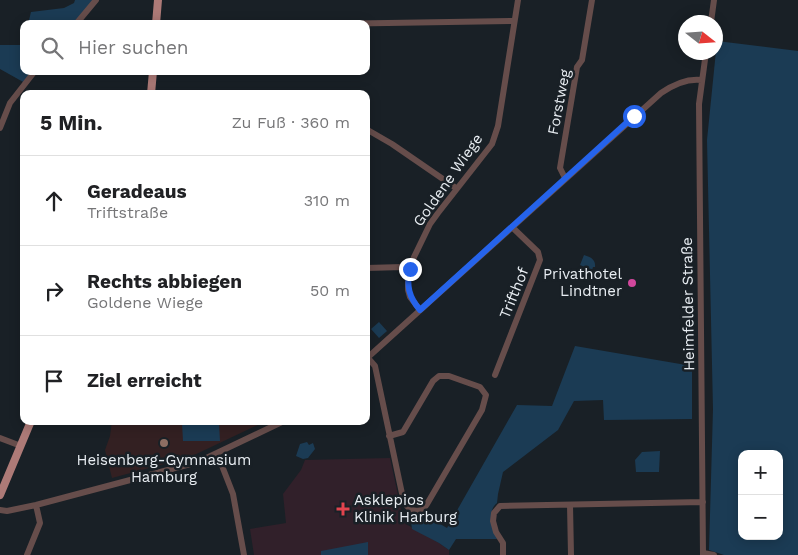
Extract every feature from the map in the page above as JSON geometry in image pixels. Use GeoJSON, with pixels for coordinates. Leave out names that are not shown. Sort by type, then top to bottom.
{"type":"FeatureCollection","features":[{"type":"Feature","properties":{"kind":"main road"},"geometry":{"type":"LineString","coordinates":[[156,20],[158,0]]}},
{"type":"Feature","properties":{"kind":"main road"},"geometry":{"type":"LineString","coordinates":[[151,90],[153,75]]}},
{"type":"Feature","properties":{"kind":"main road"},"geometry":{"type":"LineString","coordinates":[[0,495],[29,425]]}},
{"type":"Feature","properties":{"kind":"street"},"geometry":{"type":"LineString","coordinates":[[79,20],[96,0]]}},
{"type":"Feature","properties":{"kind":"street","name":"Goldene Wiege"},"geometry":{"type":"LineString","coordinates":[[420,310],[409,294],[408,280],[410,269],[430,224],[456,188],[492,144],[498,126],[518,0]]}},
{"type":"Feature","properties":{"kind":"street","name":"Forstweg"},"geometry":{"type":"LineString","coordinates":[[565,178],[560,168],[577,67],[582,60],[592,0]]}},
{"type":"Feature","properties":{"kind":"street"},"geometry":{"type":"LineString","coordinates":[[712,15],[714,0]]}},
{"type":"Feature","properties":{"kind":"street"},"geometry":{"type":"LineString","coordinates":[[370,23],[514,21]]}},
{"type":"Feature","properties":{"kind":"street","name":"Heimfelder Straße"},"geometry":{"type":"LineString","coordinates":[[703,554],[699,104],[705,60]]}},
{"type":"Feature","properties":{"kind":"street"},"geometry":{"type":"LineString","coordinates":[[0,128],[10,102],[32,75]]}},
{"type":"Feature","properties":{"kind":"street"},"geometry":{"type":"LineString","coordinates":[[370,355],[661,93],[675,84],[688,79],[702,80]]}},
{"type":"Feature","properties":{"kind":"street"},"geometry":{"type":"LineString","coordinates":[[370,131],[392,144],[456,188]]}},
{"type":"Feature","properties":{"kind":"street","name":"Trifthof"},"geometry":{"type":"LineString","coordinates":[[495,376],[540,260],[538,252],[512,227]]}},
{"type":"Feature","properties":{"kind":"street"},"geometry":{"type":"LineString","coordinates":[[370,268],[403,267],[410,269]]}},
{"type":"Feature","properties":{"kind":"street"},"geometry":{"type":"LineString","coordinates":[[370,361],[375,366],[389,436],[404,503],[411,510],[420,511],[427,504],[482,410],[486,395],[484,390],[477,386],[449,376],[440,376],[434,381],[403,432],[389,436]]}},
{"type":"Feature","properties":{"kind":"street"},"geometry":{"type":"LineString","coordinates":[[0,510],[7,511],[36,505],[198,462],[276,425]]}},
{"type":"Feature","properties":{"kind":"street"},"geometry":{"type":"LineString","coordinates":[[0,438],[21,446]]}},
{"type":"Feature","properties":{"kind":"street"},"geometry":{"type":"LineString","coordinates":[[216,453],[232,488],[244,555]]}},
{"type":"Feature","properties":{"kind":"street"},"geometry":{"type":"LineString","coordinates":[[503,555],[503,542],[496,532],[493,521],[494,513],[500,506],[703,502]]}},
{"type":"Feature","properties":{"kind":"street"},"geometry":{"type":"LineString","coordinates":[[27,555],[40,522],[36,505]]}},
{"type":"Feature","properties":{"kind":"street"},"geometry":{"type":"LineString","coordinates":[[570,505],[570,555]]}},
{"type":"Feature","properties":{"kind":"street"},"geometry":{"type":"LineString","coordinates":[[703,554],[714,555]]}},
{"type":"Feature","properties":{"kind":"shaded area"},"geometry":{"type":"Polygon","coordinates":[[[75,0],[96,0],[79,20],[29,20],[31,12],[64,8],[74,3],[75,0]]]}},
{"type":"Feature","properties":{"kind":"shaded area"},"geometry":{"type":"Polygon","coordinates":[[[723,42],[798,51],[798,555],[724,555],[709,550],[713,409],[707,140],[715,60],[723,60],[723,42]]]}},
{"type":"Feature","properties":{"kind":"shaded area"},"geometry":{"type":"Polygon","coordinates":[[[0,45],[20,45],[20,75],[32,75],[25,83],[0,69],[0,45]]]}},
{"type":"Feature","properties":{"kind":"shaded area"},"geometry":{"type":"Polygon","coordinates":[[[584,255],[594,260],[595,267],[592,270],[580,265],[584,255]]]}},
{"type":"Feature","properties":{"kind":"shaded area"},"geometry":{"type":"Polygon","coordinates":[[[379,322],[387,331],[379,338],[371,329],[379,322]]]}},
{"type":"Feature","properties":{"kind":"shaded area"},"geometry":{"type":"Polygon","coordinates":[[[575,346],[692,366],[692,419],[604,420],[603,400],[574,401],[558,430],[503,472],[497,503],[491,515],[497,539],[456,539],[449,550],[412,529],[410,513],[421,513],[447,528],[517,405],[552,406],[575,346]]]}},
{"type":"Feature","properties":{"kind":"shaded area","name":"Heisenberg-Gymnasium Hamburg"},"geometry":{"type":"Polygon","coordinates":[[[111,425],[258,425],[190,457],[112,478],[105,450],[111,425]]]}},
{"type":"Feature","properties":{"kind":"shaded area"},"geometry":{"type":"Polygon","coordinates":[[[182,425],[219,425],[220,441],[183,441],[182,425]]]}},
{"type":"Feature","properties":{"kind":"shaded area"},"geometry":{"type":"Polygon","coordinates":[[[307,442],[309,445],[313,443],[315,449],[308,458],[303,459],[296,456],[300,444],[307,442]]]}},
{"type":"Feature","properties":{"kind":"shaded area"},"geometry":{"type":"Polygon","coordinates":[[[660,451],[659,472],[636,472],[635,460],[642,452],[660,451]]]}},
{"type":"Feature","properties":{"kind":"shaded area","name":"Asklepios Klinik Harburg"},"geometry":{"type":"Polygon","coordinates":[[[390,458],[404,523],[449,550],[449,555],[254,555],[250,529],[286,523],[283,494],[301,470],[305,460],[390,458]]]}},
{"type":"Feature","properties":{"kind":"shaded area"},"geometry":{"type":"Polygon","coordinates":[[[368,542],[368,555],[321,555],[321,551],[368,542]]]}},
{"type":"Feature","properties":{"kind":"place","name":"Privathotel Lindtner"},"geometry":{"type":"Point","coordinates":[632,283]}},
{"type":"Feature","properties":{"kind":"place","name":"Heisenberg-Gymnasium Hamburg"},"geometry":{"type":"Point","coordinates":[164,443]}},
{"type":"Feature","properties":{"kind":"place","name":"Asklepios Klinik Harburg"},"geometry":{"type":"Point","coordinates":[343,509]}},
{"type":"Feature","properties":{"kind":"route"},"geometry":{"type":"LineString","coordinates":[[410,269],[408,276],[409,294],[420,310],[634,116]]}}]}
